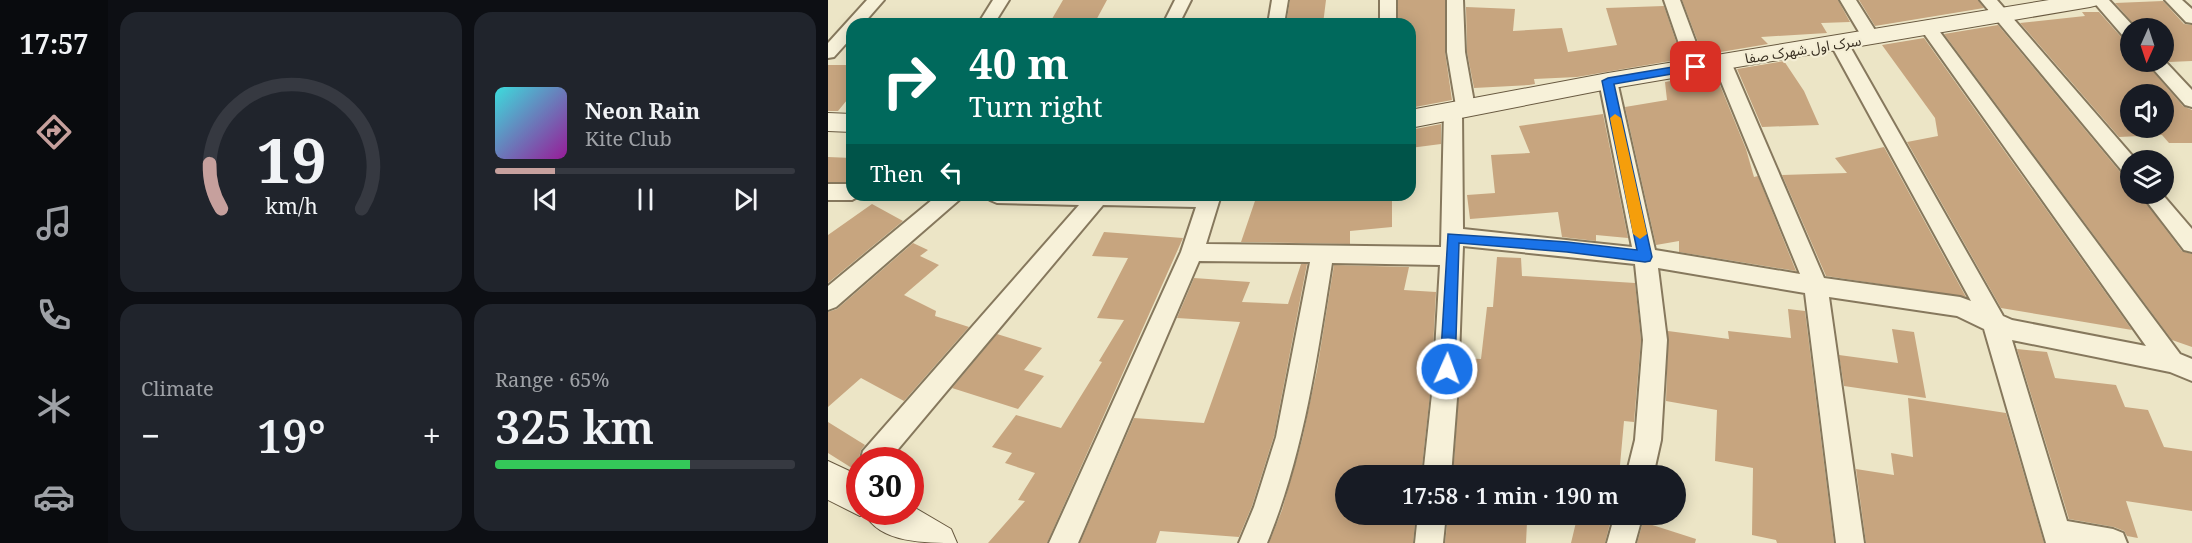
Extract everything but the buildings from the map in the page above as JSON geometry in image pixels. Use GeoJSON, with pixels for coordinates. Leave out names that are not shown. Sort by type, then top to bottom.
{"type":"FeatureCollection","features":[{"type":"Feature","properties":{"kind":"street"},"geometry":{"type":"LineString","coordinates":[[859,18],[876,0]]}},
{"type":"Feature","properties":{"kind":"street"},"geometry":{"type":"LineString","coordinates":[[990,18],[1001,0]]}},
{"type":"Feature","properties":{"kind":"street"},"geometry":{"type":"LineString","coordinates":[[1174,18],[1183,0]]}},
{"type":"Feature","properties":{"kind":"street"},"geometry":{"type":"LineString","coordinates":[[1277,18],[1280,0]]}},
{"type":"Feature","properties":{"kind":"street"},"geometry":{"type":"LineString","coordinates":[[1388,0],[1388,18]]}},
{"type":"Feature","properties":{"kind":"street"},"geometry":{"type":"LineString","coordinates":[[1438,465],[1446,392],[1459,110],[1455,0]]}},
{"type":"Feature","properties":{"kind":"street"},"geometry":{"type":"LineString","coordinates":[[1672,0],[1696,67]]}},
{"type":"Feature","properties":{"kind":"street"},"geometry":{"type":"LineString","coordinates":[[1848,0],[1871,38]]}},
{"type":"Feature","properties":{"kind":"street","name":"سرک اول شهرک صفا"},"geometry":{"type":"LineString","coordinates":[[1416,118],[1608,81],[1929,28],[1994,8],[2090,0]]}},
{"type":"Feature","properties":{"kind":"street"},"geometry":{"type":"LineString","coordinates":[[2100,0],[2120,22]]}},
{"type":"Feature","properties":{"kind":"street"},"geometry":{"type":"LineString","coordinates":[[2174,0],[2192,18]]}},
{"type":"Feature","properties":{"kind":"street"},"geometry":{"type":"LineString","coordinates":[[1994,8],[2120,155]]}},
{"type":"Feature","properties":{"kind":"street"},"geometry":{"type":"LineString","coordinates":[[1929,28],[2181,366]]}},
{"type":"Feature","properties":{"kind":"street"},"geometry":{"type":"LineString","coordinates":[[828,53],[846,33]]}},
{"type":"Feature","properties":{"kind":"street"},"geometry":{"type":"LineString","coordinates":[[1839,43],[1994,321],[2057,534],[2113,543]]}},
{"type":"Feature","properties":{"kind":"street"},"geometry":{"type":"LineString","coordinates":[[1722,62],[1816,286],[1850,543]]}},
{"type":"Feature","properties":{"kind":"street"},"geometry":{"type":"LineString","coordinates":[[2165,72],[2192,101]]}},
{"type":"Feature","properties":{"kind":"street"},"geometry":{"type":"LineString","coordinates":[[1608,81],[1645,257],[1655,340],[1648,440],[1642,465]]}},
{"type":"Feature","properties":{"kind":"street"},"geometry":{"type":"LineString","coordinates":[[828,122],[846,123]]}},
{"type":"Feature","properties":{"kind":"street"},"geometry":{"type":"LineString","coordinates":[[828,192],[846,192]]}},
{"type":"Feature","properties":{"kind":"street"},"geometry":{"type":"LineString","coordinates":[[828,300],[945,201]]}},
{"type":"Feature","properties":{"kind":"street"},"geometry":{"type":"LineString","coordinates":[[883,447],[1094,201]]}},
{"type":"Feature","properties":{"kind":"street"},"geometry":{"type":"LineString","coordinates":[[1063,543],[1192,252],[1209,201]]}},
{"type":"Feature","properties":{"kind":"street"},"geometry":{"type":"LineString","coordinates":[[2159,204],[2192,244]]}},
{"type":"Feature","properties":{"kind":"street"},"geometry":{"type":"LineString","coordinates":[[1192,252],[1323,253],[1452,247],[1567,247],[1645,257],[1816,286],[1960,307],[2009,329],[2181,366]]}},
{"type":"Feature","properties":{"kind":"street"},"geometry":{"type":"LineString","coordinates":[[1253,543],[1266,515],[1286,450],[1323,253]]}},
{"type":"Feature","properties":{"kind":"street"},"geometry":{"type":"LineString","coordinates":[[906,525],[937,543]]}},
{"type":"Feature","properties":{"kind":"street"},"geometry":{"type":"LineString","coordinates":[[1429,543],[1431,525]]}},
{"type":"Feature","properties":{"kind":"street"},"geometry":{"type":"LineString","coordinates":[[1621,543],[1626,525]]}},
{"type":"Feature","properties":{"kind":"slow traffic"},"geometry":{"type":"LineString","coordinates":[[1615,118],[1640,234]]}},
{"type":"Feature","properties":{"kind":"route"},"geometry":{"type":"LineString","coordinates":[[1447,369],[1453,237],[1567,247],[1645,257],[1608,81],[1696,67]]}}]}
